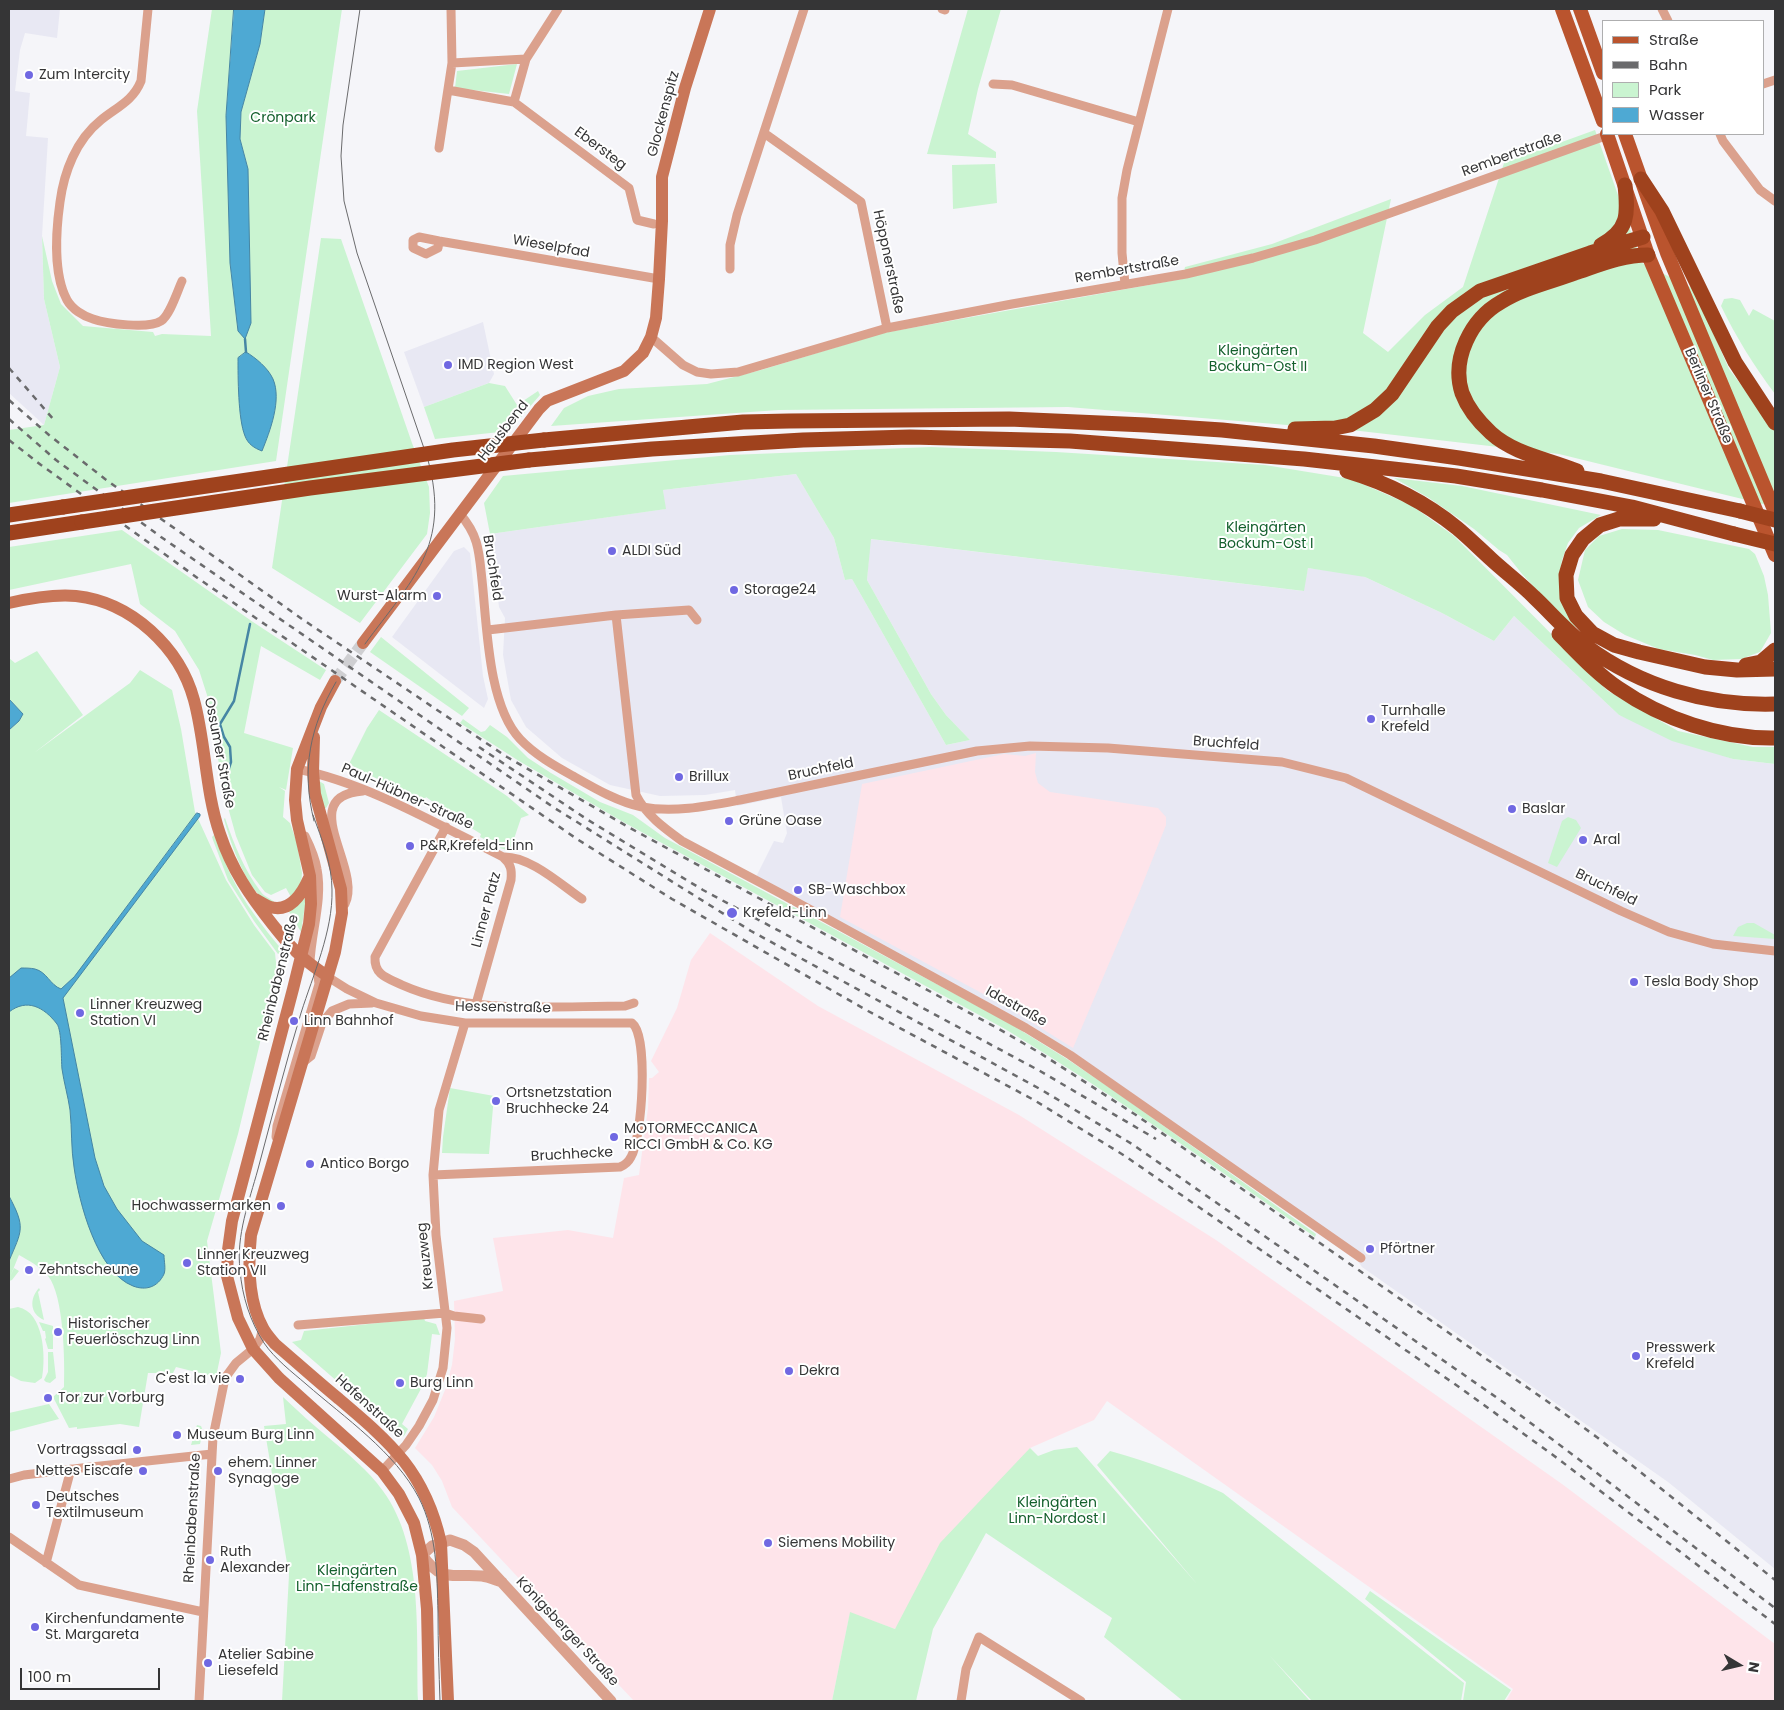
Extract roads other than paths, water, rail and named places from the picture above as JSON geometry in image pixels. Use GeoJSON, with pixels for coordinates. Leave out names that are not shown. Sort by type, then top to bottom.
{"type":"FeatureCollection","features":[{"type":"Feature","properties":{"kind":"highway"},"geometry":{"type":"LineString","coordinates":[[1641,179],[1662,211],[1735,362],[1775,423]]}},
{"type":"Feature","properties":{"kind":"highway"},"geometry":{"type":"LineString","coordinates":[[1590,253],[1615,238],[1623,226],[1628,210],[1625,185]]}},
{"type":"Feature","properties":{"kind":"highway"},"geometry":{"type":"LineString","coordinates":[[1222,430],[1258,426],[1310,430],[1350,425],[1375,410],[1392,394],[1438,326],[1452,311],[1480,291],[1643,237]]}},
{"type":"Feature","properties":{"kind":"highway"},"geometry":{"type":"LineString","coordinates":[[1601,481],[1558,463],[1527,454],[1492,434],[1474,417],[1462,393],[1460,370],[1463,351],[1471,330],[1483,314],[1501,301],[1535,287],[1625,256],[1648,255]]}},
{"type":"Feature","properties":{"kind":"highway"},"geometry":{"type":"LineString","coordinates":[[9,515],[453,450],[544,440],[743,422],[1009,419],[1222,430],[1431,454],[1601,481],[1775,520]]}},
{"type":"Feature","properties":{"kind":"highway"},"geometry":{"type":"LineString","coordinates":[[9,534],[320,486],[529,460],[755,442],[910,437],[1070,441],[1304,459],[1456,476],[1632,507],[1775,544]]}},
{"type":"Feature","properties":{"kind":"highway"},"geometry":{"type":"LineString","coordinates":[[1304,459],[1374,479],[1416,500],[1457,528],[1523,586],[1586,646],[1632,674],[1664,688],[1696,697],[1727,703],[1775,704]]}},
{"type":"Feature","properties":{"kind":"highway"},"geometry":{"type":"LineString","coordinates":[[1734,534],[1648,518],[1619,519],[1600,525],[1583,539],[1572,555],[1566,575],[1567,598],[1576,616],[1592,632],[1614,645],[1705,667],[1737,670],[1775,669]]}},
{"type":"Feature","properties":{"kind":"highway"},"geometry":{"type":"LineString","coordinates":[[1493,561],[1528,602],[1582,657],[1617,688],[1670,716],[1701,728],[1733,735],[1775,738]]}},
{"type":"Feature","properties":{"kind":"highway"},"geometry":{"type":"LineString","coordinates":[[1705,667],[1747,665],[1761,662],[1775,650]]}},
{"type":"Feature","properties":{"kind":"main road","name":"Glockenspitz"},"geometry":{"type":"LineString","coordinates":[[658,227],[662,177],[685,88],[710,9]]}},
{"type":"Feature","properties":{"kind":"main road"},"geometry":{"type":"LineString","coordinates":[[1562,9],[1602,119]]}},
{"type":"Feature","properties":{"kind":"main road"},"geometry":{"type":"LineString","coordinates":[[1580,9],[1602,70]]}},
{"type":"Feature","properties":{"kind":"main road","name":"Berliner Straße"},"geometry":{"type":"LineString","coordinates":[[1607,135],[1648,255],[1775,555]]}},
{"type":"Feature","properties":{"kind":"main road","name":"Berliner Straße"},"geometry":{"type":"LineString","coordinates":[[1625,135],[1667,253],[1775,512]]}},
{"type":"Feature","properties":{"kind":"main road","name":"Hausbend"},"geometry":{"type":"LineString","coordinates":[[363,643],[522,430],[547,401],[624,371],[643,353],[651,337],[656,318],[659,279],[658,227]]}},
{"type":"Feature","properties":{"kind":"main road","name":"Berliner Straße"},"geometry":{"type":"LineString","coordinates":[[1643,237],[1652,239],[1667,253]]}},
{"type":"Feature","properties":{"kind":"main road","name":"Ossumer Straße"},"geometry":{"type":"LineString","coordinates":[[9,603],[49,596],[77,596],[96,600],[133,617],[149,628],[163,643],[184,673],[194,698],[217,824],[232,864],[251,897],[288,944],[328,977]]}},
{"type":"Feature","properties":{"kind":"main road"},"geometry":{"type":"LineString","coordinates":[[320,710],[334,681]]}},
{"type":"Feature","properties":{"kind":"main road","name":"Rheinbabenstraße"},"geometry":{"type":"LineString","coordinates":[[253,1349],[238,1318],[227,1276],[230,1232],[309,963],[310,876],[297,820],[295,800],[297,769],[320,710]]}},
{"type":"Feature","properties":{"kind":"main road","name":"Rheinbabenstraße"},"geometry":{"type":"LineString","coordinates":[[263,1328],[252,1293],[250,1252],[252,1235],[328,977],[340,930],[342,909],[341,889],[315,794],[313,772],[314,734],[320,710]]}},
{"type":"Feature","properties":{"kind":"main road"},"geometry":{"type":"LineString","coordinates":[[251,897],[271,907],[283,907],[293,903],[301,894],[310,876]]}},
{"type":"Feature","properties":{"kind":"main road","name":"Hafenstraße"},"geometry":{"type":"LineString","coordinates":[[263,1328],[275,1344],[379,1434],[399,1454],[427,1498],[441,1542],[444,1576],[448,1701]]}},
{"type":"Feature","properties":{"kind":"main road"},"geometry":{"type":"LineString","coordinates":[[253,1349],[279,1378],[382,1471],[399,1494],[414,1523],[422,1554],[427,1609],[429,1701]]}},
{"type":"Feature","properties":{"kind":"street"},"geometry":{"type":"LineString","coordinates":[[148,9],[141,81],[137,92],[99,121],[83,139],[72,158],[64,181],[59,204],[58,268],[67,301],[78,313],[92,319],[108,322],[146,325],[162,320],[167,314],[182,281]]}},
{"type":"Feature","properties":{"kind":"street"},"geometry":{"type":"LineString","coordinates":[[439,148],[452,63],[450,9]]}},
{"type":"Feature","properties":{"kind":"street"},"geometry":{"type":"LineString","coordinates":[[448,90],[514,102],[526,59],[558,9]]}},
{"type":"Feature","properties":{"kind":"street"},"geometry":{"type":"LineString","coordinates":[[730,269],[731,241],[804,9]]}},
{"type":"Feature","properties":{"kind":"street"},"geometry":{"type":"LineString","coordinates":[[1126,284],[1122,252],[1122,198],[1127,170],[1168,9]]}},
{"type":"Feature","properties":{"kind":"street"},"geometry":{"type":"LineString","coordinates":[[452,63],[526,59]]}},
{"type":"Feature","properties":{"kind":"street"},"geometry":{"type":"LineString","coordinates":[[993,84],[1012,85],[1139,122]]}},
{"type":"Feature","properties":{"kind":"street","name":"Ebersteg"},"geometry":{"type":"LineString","coordinates":[[514,102],[629,188],[637,220],[658,227]]}},
{"type":"Feature","properties":{"kind":"street","name":"Höppnerstraße"},"geometry":{"type":"LineString","coordinates":[[764,133],[861,202],[888,328]]}},
{"type":"Feature","properties":{"kind":"street","name":"Rembertstraße"},"geometry":{"type":"LineString","coordinates":[[651,337],[683,365],[697,372],[711,374],[738,372],[888,328],[1224,266],[1315,240],[1607,135]]}},
{"type":"Feature","properties":{"kind":"street"},"geometry":{"type":"LineString","coordinates":[[1720,135],[1760,190],[1775,201]]}},
{"type":"Feature","properties":{"kind":"street","name":"Wieselpfad"},"geometry":{"type":"LineString","coordinates":[[439,240],[659,279]]}},
{"type":"Feature","properties":{"kind":"street","name":"Bruchfeld"},"geometry":{"type":"LineString","coordinates":[[460,514],[471,527],[478,550],[493,673],[500,702],[511,727],[520,739],[534,752],[569,774],[613,796],[642,807],[664,809],[714,805],[947,757],[1007,747],[1050,746],[1118,749],[1282,762],[1346,778],[1669,932],[1713,944],[1775,951]]}},
{"type":"Feature","properties":{"kind":"street"},"geometry":{"type":"LineString","coordinates":[[488,630],[616,615],[689,610],[697,620]]}},
{"type":"Feature","properties":{"kind":"street"},"geometry":{"type":"LineString","coordinates":[[616,615],[636,795],[642,807]]}},
{"type":"Feature","properties":{"kind":"street","name":"Paul-Hübner-Straße"},"geometry":{"type":"LineString","coordinates":[[297,769],[313,772],[364,791],[446,827],[503,857]]}},
{"type":"Feature","properties":{"kind":"street"},"geometry":{"type":"LineString","coordinates":[[342,909],[347,900],[348,888],[331,820],[331,810],[340,796],[364,791]]}},
{"type":"Feature","properties":{"kind":"street","name":"Idastraße"},"geometry":{"type":"LineString","coordinates":[[642,807],[682,841],[1041,1037],[1070,1055],[1361,1258]]}},
{"type":"Feature","properties":{"kind":"street"},"geometry":{"type":"LineString","coordinates":[[297,820],[313,853],[317,869],[319,893],[309,963]]}},
{"type":"Feature","properties":{"kind":"street"},"geometry":{"type":"LineString","coordinates":[[446,827],[375,958],[375,966],[378,972],[387,978],[428,995],[450,1001],[511,1006],[625,1006],[634,1003]]}},
{"type":"Feature","properties":{"kind":"street","name":"Linner Platz"},"geometry":{"type":"LineString","coordinates":[[503,857],[513,857],[522,860],[582,899]]}},
{"type":"Feature","properties":{"kind":"street","name":"Linner Platz"},"geometry":{"type":"LineString","coordinates":[[476,1004],[511,880],[512,870],[509,863],[503,857]]}},
{"type":"Feature","properties":{"kind":"street","name":"Rheinbabenstraße"},"geometry":{"type":"LineString","coordinates":[[274,1157],[277,1126],[319,984],[309,963]]}},
{"type":"Feature","properties":{"kind":"street","name":"Hessenstraße"},"geometry":{"type":"LineString","coordinates":[[328,977],[347,989],[376,1003],[421,1016],[465,1024],[632,1023]]}},
{"type":"Feature","properties":{"kind":"street","name":"Hessenstraße"},"geometry":{"type":"LineString","coordinates":[[301,1064],[311,1056],[322,1023],[332,1011],[349,1004],[376,1003]]}},
{"type":"Feature","properties":{"kind":"street","name":"Bruchhecke"},"geometry":{"type":"LineString","coordinates":[[432,1175],[620,1167],[627,1164],[636,1145],[642,1097],[641,1038],[636,1026],[632,1023]]}},
{"type":"Feature","properties":{"kind":"street","name":"Kreuzweg"},"geometry":{"type":"LineString","coordinates":[[382,1471],[399,1454],[419,1426],[433,1400],[444,1358],[447,1328],[436,1235],[432,1175],[440,1110],[465,1024]]}},
{"type":"Feature","properties":{"kind":"street"},"geometry":{"type":"LineString","coordinates":[[298,1325],[445,1313],[481,1319]]}},
{"type":"Feature","properties":{"kind":"street","name":"Rheinbabenstraße"},"geometry":{"type":"LineString","coordinates":[[199,1701],[213,1437],[224,1378],[236,1363],[253,1349],[260,1339],[263,1328]]}},
{"type":"Feature","properties":{"kind":"street"},"geometry":{"type":"LineString","coordinates":[[9,1479],[24,1475],[71,1469],[212,1454]]}},
{"type":"Feature","properties":{"kind":"street"},"geometry":{"type":"LineString","coordinates":[[46,1563],[71,1469]]}},
{"type":"Feature","properties":{"kind":"street"},"geometry":{"type":"LineString","coordinates":[[9,1537],[79,1585],[204,1612]]}},
{"type":"Feature","properties":{"kind":"street","name":"Königsberger Straße"},"geometry":{"type":"LineString","coordinates":[[441,1542],[450,1540],[464,1545],[474,1552],[611,1701]]}},
{"type":"Feature","properties":{"kind":"street"},"geometry":{"type":"LineString","coordinates":[[441,1542],[422,1554],[428,1563],[444,1576]]}},
{"type":"Feature","properties":{"kind":"street","name":"Königsberger Straße"},"geometry":{"type":"LineString","coordinates":[[444,1576],[484,1576],[502,1582]]}},
{"type":"Feature","properties":{"kind":"street"},"geometry":{"type":"LineString","coordinates":[[961,1701],[966,1669],[979,1637],[1081,1701]]}},
{"type":"Feature","properties":{"kind":"water"},"geometry":{"type":"Polygon","coordinates":[[[234,9],[265,9],[260,44],[241,112],[240,139],[248,169],[251,323],[245,339],[238,331],[230,263],[226,116],[234,9]]]}},
{"type":"Feature","properties":{"kind":"water"},"geometry":{"type":"Polygon","coordinates":[[[246,352],[258,360],[268,371],[275,387],[276,406],[262,451],[248,441],[241,419],[238,358],[246,352]]]}},
{"type":"Feature","properties":{"kind":"water"},"geometry":{"type":"Polygon","coordinates":[[[9,699],[23,714],[19,721],[9,730],[9,699]]]}},
{"type":"Feature","properties":{"kind":"water"},"geometry":{"type":"Polygon","coordinates":[[[197,813],[200,816],[63,998],[95,1158],[104,1186],[117,1209],[142,1241],[164,1255],[164,1274],[155,1285],[142,1288],[133,1286],[120,1278],[109,1267],[100,1252],[85,1217],[76,1182],[72,1153],[70,1110],[62,1069],[59,1028],[47,1013],[35,1006],[22,1006],[9,1012],[9,978],[21,968],[35,969],[43,973],[54,985],[61,989],[74,977],[197,813]]]}},
{"type":"Feature","properties":{"kind":"water"},"geometry":{"type":"Polygon","coordinates":[[[9,1196],[18,1215],[20,1229],[9,1261],[9,1196]]]}},
{"type":"Feature","properties":{"kind":"waterway"},"geometry":{"type":"LineString","coordinates":[[245,339],[246,352]]}},
{"type":"Feature","properties":{"kind":"waterway"},"geometry":{"type":"LineString","coordinates":[[225,780],[231,762],[230,747],[224,737],[220,724],[234,701],[250,624]]}},
{"type":"Feature","properties":{"kind":"tunnel"},"geometry":{"type":"LineString","coordinates":[[335,681],[363,643]]}},
{"type":"Feature","properties":{"kind":"tram line"},"geometry":{"type":"LineString","coordinates":[[360,9],[343,125],[341,156],[344,201],[357,253],[428,460],[434,490],[434,516],[431,539],[423,560],[412,580],[365,644]]}},
{"type":"Feature","properties":{"kind":"tram line"},"geometry":{"type":"LineString","coordinates":[[314,821],[308,784],[310,749],[320,715],[336,682]]}},
{"type":"Feature","properties":{"kind":"tram line"},"geometry":{"type":"LineString","coordinates":[[313,815],[326,852],[332,880],[329,921],[326,937],[301,1013],[244,1219],[239,1257],[241,1280],[251,1317],[268,1349],[289,1370],[368,1436],[397,1466],[419,1498],[425,1512],[435,1554],[440,1701]]}},
{"type":"Feature","properties":{"kind":"railway"},"geometry":{"type":"LineString","coordinates":[[9,368],[54,420]]}},
{"type":"Feature","properties":{"kind":"railway"},"geometry":{"type":"LineString","coordinates":[[9,400],[49,435],[105,479],[302,619],[507,757],[630,828],[999,1029],[1136,1115],[1598,1438],[1775,1580]]}},
{"type":"Feature","properties":{"kind":"railway"},"geometry":{"type":"LineString","coordinates":[[9,419],[56,460],[161,537],[553,807],[751,931],[1040,1089],[1132,1144],[1503,1402],[1775,1608]]}},
{"type":"Feature","properties":{"kind":"railway"},"geometry":{"type":"LineString","coordinates":[[9,440],[199,579],[577,839],[672,899],[868,1011],[1034,1100],[1125,1156],[1459,1387],[1557,1458],[1775,1624]]}},
{"type":"Feature","properties":{"kind":"railway"},"geometry":{"type":"LineString","coordinates":[[479,747],[588,820],[703,890],[1040,1071],[1156,1139]]}},
{"type":"Feature","properties":{"kind":"place","name":"Zum Intercity"},"geometry":{"type":"Point","coordinates":[29,75]}},
{"type":"Feature","properties":{"kind":"place","name":"IMD Region West"},"geometry":{"type":"Point","coordinates":[448,365]}},
{"type":"Feature","properties":{"kind":"place","name":"ALDI Süd"},"geometry":{"type":"Point","coordinates":[612,551]}},
{"type":"Feature","properties":{"kind":"place","name":"Storage24"},"geometry":{"type":"Point","coordinates":[734,590]}},
{"type":"Feature","properties":{"kind":"place","name":"Wurst-Alarm"},"geometry":{"type":"Point","coordinates":[437,596]}},
{"type":"Feature","properties":{"kind":"place","name":"Turnhalle Krefeld"},"geometry":{"type":"Point","coordinates":[1371,719]}},
{"type":"Feature","properties":{"kind":"place","name":"Brillux"},"geometry":{"type":"Point","coordinates":[679,777]}},
{"type":"Feature","properties":{"kind":"place","name":"Baslar"},"geometry":{"type":"Point","coordinates":[1512,809]}},
{"type":"Feature","properties":{"kind":"place","name":"Grüne Oase"},"geometry":{"type":"Point","coordinates":[729,821]}},
{"type":"Feature","properties":{"kind":"place","name":"Aral"},"geometry":{"type":"Point","coordinates":[1583,840]}},
{"type":"Feature","properties":{"kind":"place","name":"P&R,Krefeld-Linn"},"geometry":{"type":"Point","coordinates":[410,846]}},
{"type":"Feature","properties":{"kind":"place","name":"SB-Waschbox"},"geometry":{"type":"Point","coordinates":[798,890]}},
{"type":"Feature","properties":{"kind":"place","name":"Krefeld-Linn"},"geometry":{"type":"Point","coordinates":[732,913]}},
{"type":"Feature","properties":{"kind":"place","name":"Tesla Body Shop"},"geometry":{"type":"Point","coordinates":[1634,982]}},
{"type":"Feature","properties":{"kind":"place","name":"Linner Kreuzweg Station VI"},"geometry":{"type":"Point","coordinates":[80,1013]}},
{"type":"Feature","properties":{"kind":"place","name":"Linn Bahnhof"},"geometry":{"type":"Point","coordinates":[294,1021]}},
{"type":"Feature","properties":{"kind":"place","name":"Ortsnetzstation Bruchhecke 24"},"geometry":{"type":"Point","coordinates":[496,1101]}},
{"type":"Feature","properties":{"kind":"place","name":"MOTORMECCANICA RICCI GmbH & Co. KG"},"geometry":{"type":"Point","coordinates":[614,1137]}},
{"type":"Feature","properties":{"kind":"place","name":"Antico Borgo"},"geometry":{"type":"Point","coordinates":[310,1164]}},
{"type":"Feature","properties":{"kind":"place","name":"Hochwassermarken"},"geometry":{"type":"Point","coordinates":[281,1206]}},
{"type":"Feature","properties":{"kind":"place","name":"Pförtner"},"geometry":{"type":"Point","coordinates":[1370,1249]}},
{"type":"Feature","properties":{"kind":"place","name":"Linner Kreuzweg Station VII"},"geometry":{"type":"Point","coordinates":[187,1263]}},
{"type":"Feature","properties":{"kind":"place","name":"Zehntscheune"},"geometry":{"type":"Point","coordinates":[29,1270]}},
{"type":"Feature","properties":{"kind":"place","name":"Historischer Feuerlöschzug Linn"},"geometry":{"type":"Point","coordinates":[58,1332]}},
{"type":"Feature","properties":{"kind":"place","name":"Presswerk Krefeld"},"geometry":{"type":"Point","coordinates":[1636,1356]}},
{"type":"Feature","properties":{"kind":"place","name":"Dekra"},"geometry":{"type":"Point","coordinates":[789,1371]}},
{"type":"Feature","properties":{"kind":"place","name":"C'est la vie"},"geometry":{"type":"Point","coordinates":[240,1379]}},
{"type":"Feature","properties":{"kind":"place","name":"Burg Linn"},"geometry":{"type":"Point","coordinates":[400,1383]}},
{"type":"Feature","properties":{"kind":"place","name":"Tor zur Vorburg"},"geometry":{"type":"Point","coordinates":[48,1398]}},
{"type":"Feature","properties":{"kind":"place","name":"Museum Burg Linn"},"geometry":{"type":"Point","coordinates":[177,1435]}},
{"type":"Feature","properties":{"kind":"place","name":"Vortragssaal"},"geometry":{"type":"Point","coordinates":[137,1450]}},
{"type":"Feature","properties":{"kind":"place","name":"Nettes Eiscafe"},"geometry":{"type":"Point","coordinates":[143,1471]}},
{"type":"Feature","properties":{"kind":"place","name":"ehem. Linner Synagoge"},"geometry":{"type":"Point","coordinates":[218,1471]}},
{"type":"Feature","properties":{"kind":"place","name":"Deutsches Textilmuseum"},"geometry":{"type":"Point","coordinates":[36,1505]}},
{"type":"Feature","properties":{"kind":"place","name":"Siemens Mobility"},"geometry":{"type":"Point","coordinates":[768,1543]}},
{"type":"Feature","properties":{"kind":"place","name":"Ruth Alexander"},"geometry":{"type":"Point","coordinates":[210,1560]}},
{"type":"Feature","properties":{"kind":"place","name":"Kirchenfundamente St. Margareta"},"geometry":{"type":"Point","coordinates":[35,1627]}},
{"type":"Feature","properties":{"kind":"place","name":"Atelier Sabine Liesefeld"},"geometry":{"type":"Point","coordinates":[208,1663]}},
{"type":"Feature","properties":{"kind":"park label","name":"Crönpark"},"geometry":{"type":"Point","coordinates":[283,118]}},
{"type":"Feature","properties":{"kind":"park label","name":"Kleingärten Bockum-Ost II"},"geometry":{"type":"Point","coordinates":[1258,360]}},
{"type":"Feature","properties":{"kind":"park label","name":"Kleingärten Bockum-Ost I"},"geometry":{"type":"Point","coordinates":[1266,536]}},
{"type":"Feature","properties":{"kind":"park label","name":"Kleingärten Linn-Nordost I"},"geometry":{"type":"Point","coordinates":[1057,1512]}},
{"type":"Feature","properties":{"kind":"park label","name":"Kleingärten Linn-Hafenstraße"},"geometry":{"type":"Point","coordinates":[357,1579]}}]}
